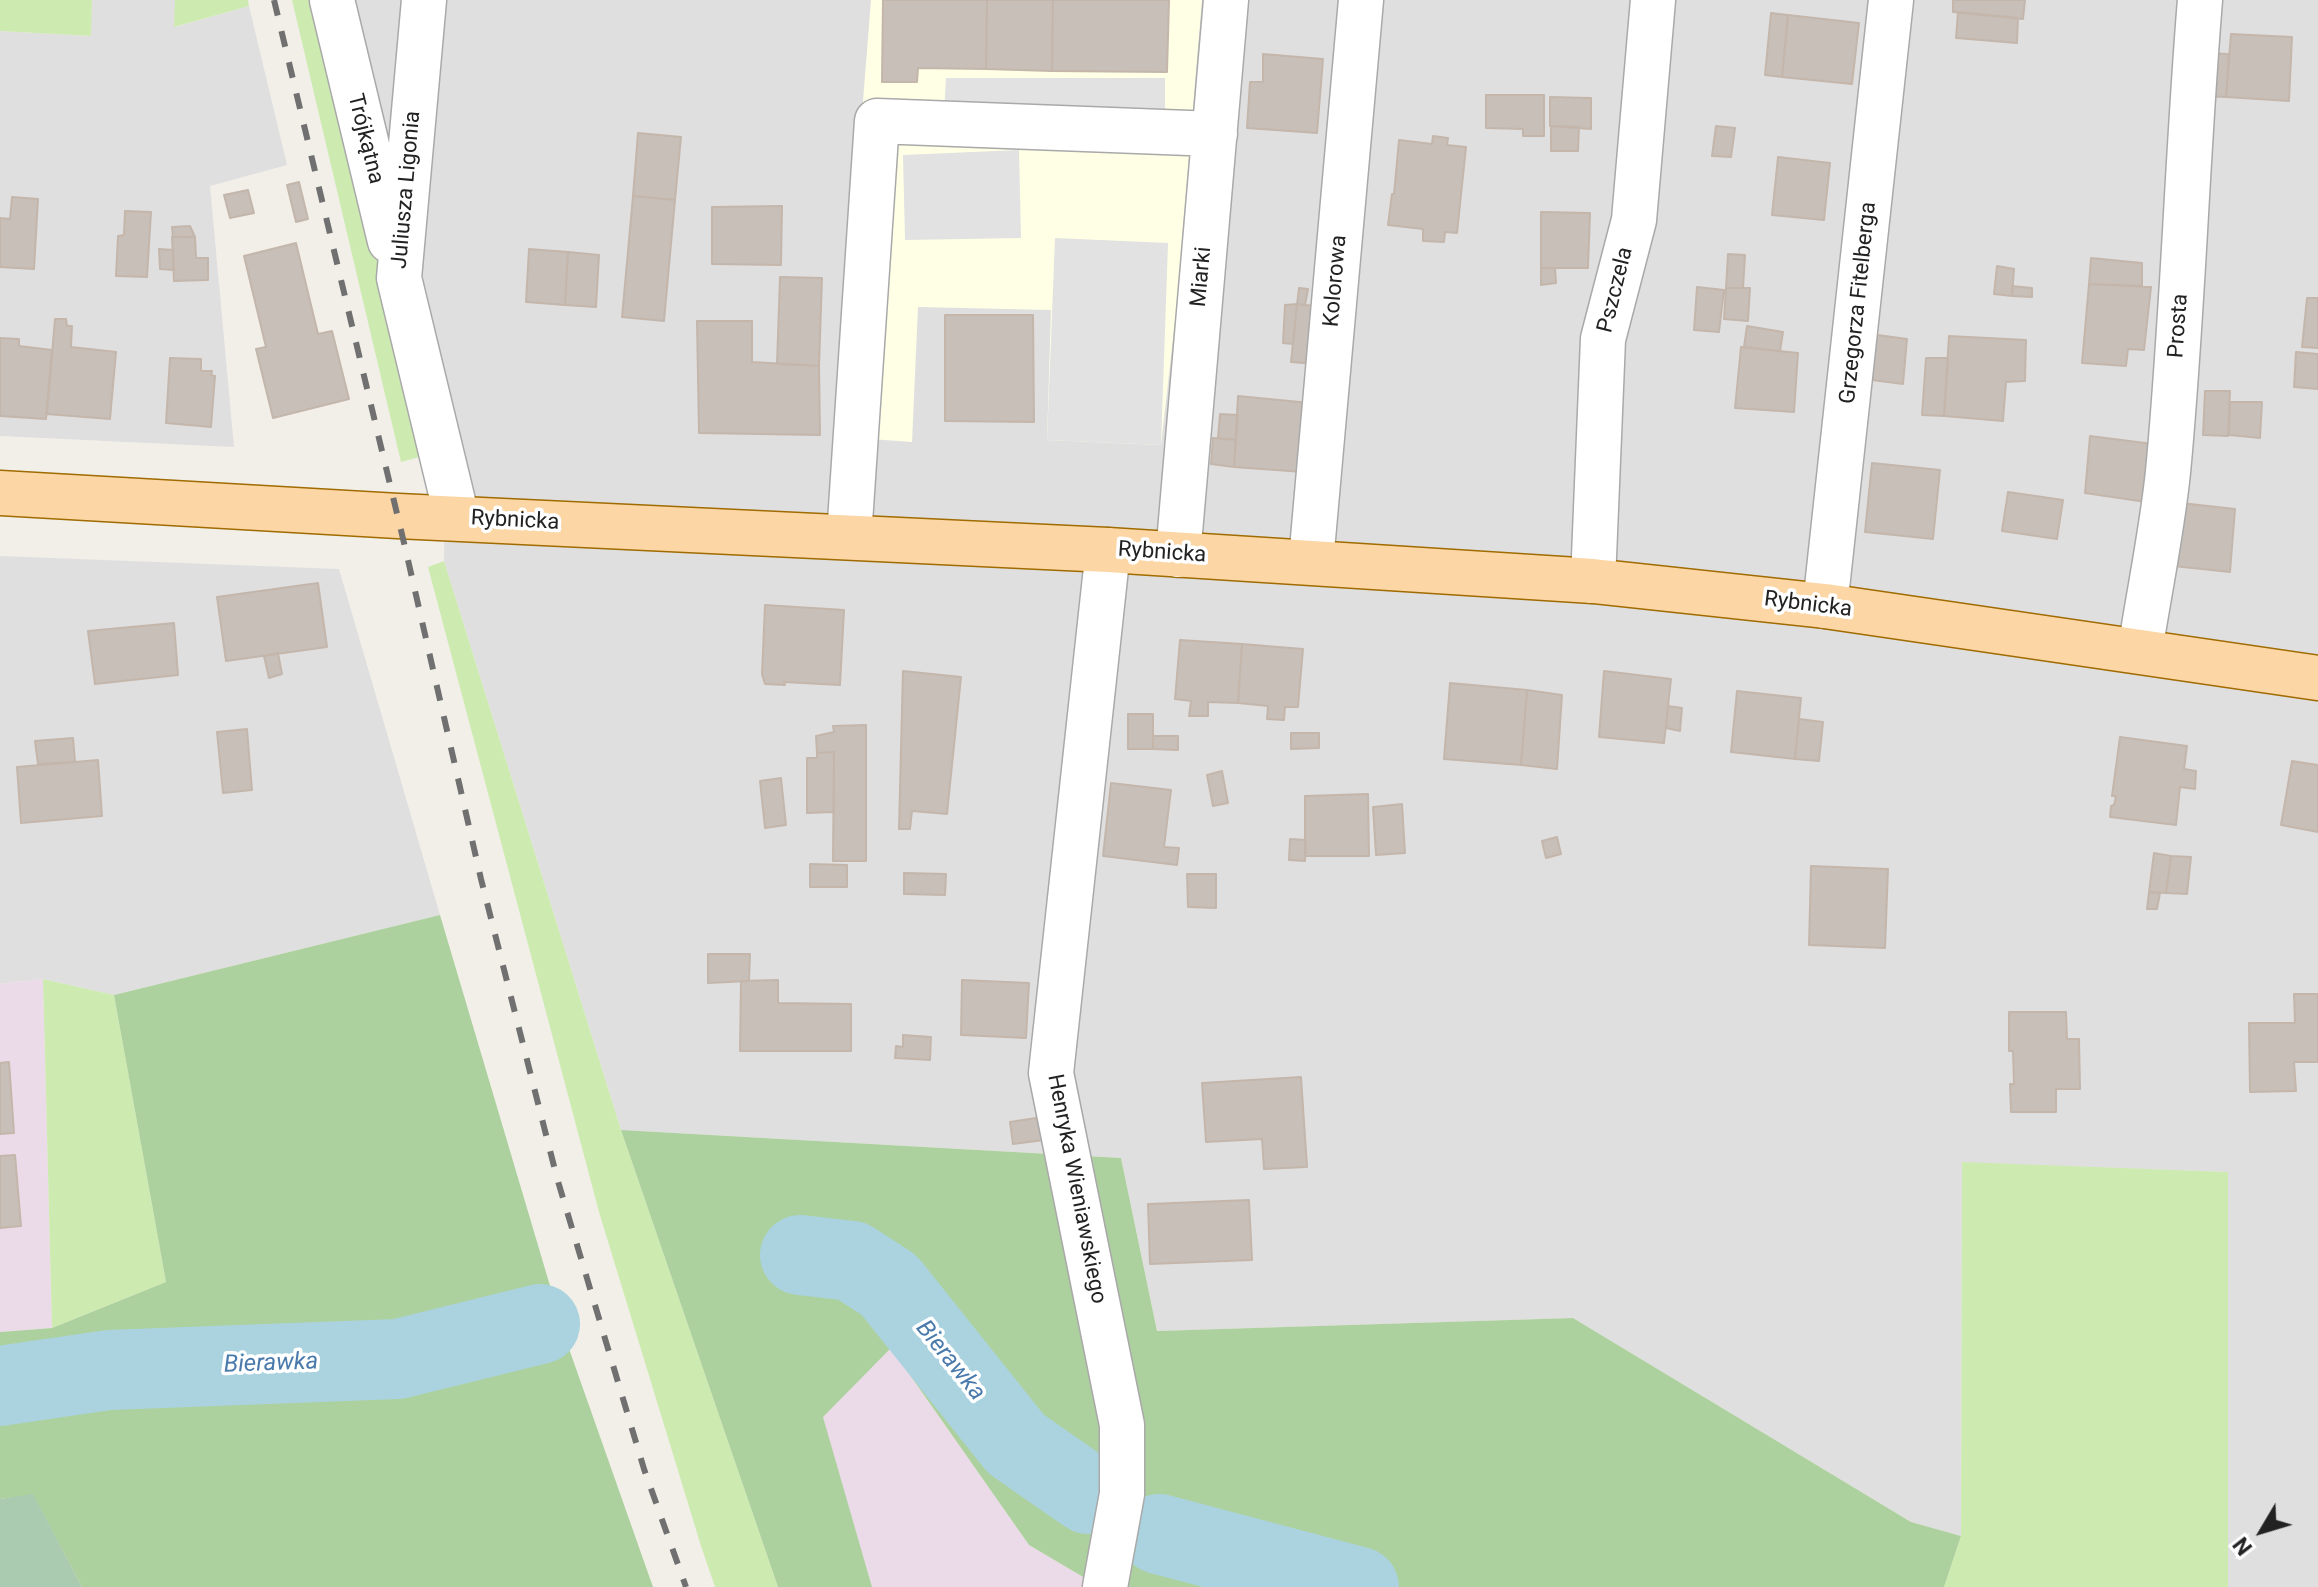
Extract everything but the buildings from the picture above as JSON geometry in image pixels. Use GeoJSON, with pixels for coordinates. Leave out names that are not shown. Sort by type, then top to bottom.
{"type":"FeatureCollection","features":[{"type":"Feature","properties":{"kind":"main road","name":"Rybnicka"},"geometry":{"type":"LineString","coordinates":[[0,493],[1311,561],[1593,581],[1825,606],[2318,678]]}},
{"type":"Feature","properties":{"kind":"street","name":"Trójkątna"},"geometry":{"type":"LineString","coordinates":[[332,0],[399,278]]}},
{"type":"Feature","properties":{"kind":"street","name":"Juliusza Ligonia"},"geometry":{"type":"LineString","coordinates":[[424,0],[399,278],[457,518]]}},
{"type":"Feature","properties":{"kind":"street","name":"Miarki"},"geometry":{"type":"LineString","coordinates":[[1178,555],[1226,0]]}},
{"type":"Feature","properties":{"kind":"street","name":"Kolorowa"},"geometry":{"type":"LineString","coordinates":[[1311,561],[1361,0]]}},
{"type":"Feature","properties":{"kind":"street","name":"Pszczela"},"geometry":{"type":"LineString","coordinates":[[1593,581],[1603,339],[1634,220],[1653,0]]}},
{"type":"Feature","properties":{"kind":"street","name":"Grzegorza Fitelberga"},"geometry":{"type":"LineString","coordinates":[[1825,606],[1891,0]]}},
{"type":"Feature","properties":{"kind":"street","name":"Prosta"},"geometry":{"type":"LineString","coordinates":[[2140,651],[2168,475],[2181,310],[2188,136],[2200,0]]}},
{"type":"Feature","properties":{"kind":"street"},"geometry":{"type":"LineString","coordinates":[[849,537],[877,121],[1215,134]]}},
{"type":"Feature","properties":{"kind":"street","name":"Henryka Wieniawskiego"},"geometry":{"type":"LineString","coordinates":[[1105,1587],[1122,1494],[1122,1425],[1051,1073],[1108,550]]}},
{"type":"Feature","properties":{"kind":"shaded area"},"geometry":{"type":"Polygon","coordinates":[[[92,0],[175,0],[175,27],[249,6],[287,165],[210,186],[234,447],[0,436],[0,31],[90,36],[92,0]]]}},
{"type":"Feature","properties":{"kind":"shaded area"},"geometry":{"type":"Polygon","coordinates":[[[342,0],[2318,0],[2318,1587],[2228,1587],[2228,1172],[1962,1163],[1961,1536],[1911,1522],[1573,1318],[1157,1331],[1121,1158],[621,1130],[444,561],[446,440],[342,0]]]}},
{"type":"Feature","properties":{"kind":"shaded area"},"geometry":{"type":"Polygon","coordinates":[[[871,0],[1202,0],[1176,312],[1161,445],[1047,440],[1051,310],[918,307],[912,442],[842,437],[847,304],[871,0]]]}},
{"type":"Feature","properties":{"kind":"shaded area"},"geometry":{"type":"Polygon","coordinates":[[[946,78],[1165,78],[1165,114],[944,112],[946,78]]]}},
{"type":"Feature","properties":{"kind":"shaded area"},"geometry":{"type":"Polygon","coordinates":[[[1019,150],[1021,238],[905,240],[903,155],[1019,150]]]}},
{"type":"Feature","properties":{"kind":"shaded area"},"geometry":{"type":"Polygon","coordinates":[[[1055,238],[1168,243],[1161,445],[1047,440],[1055,238]]]}},
{"type":"Feature","properties":{"kind":"shaded area"},"geometry":{"type":"Polygon","coordinates":[[[0,556],[339,569],[440,915],[114,995],[43,979],[0,984],[0,556]]]}},
{"type":"Feature","properties":{"kind":"shaded area"},"geometry":{"type":"Polygon","coordinates":[[[43,979],[52,1328],[0,1332],[0,984],[43,979]]]}},
{"type":"Feature","properties":{"kind":"shaded area"},"geometry":{"type":"Polygon","coordinates":[[[891,1348],[1029,1545],[1100,1587],[872,1587],[822,1417],[891,1348]]]}},
{"type":"Feature","properties":{"kind":"shaded area"},"geometry":{"type":"Polygon","coordinates":[[[33,1494],[82,1587],[0,1587],[0,1499],[33,1494]]]}},
{"type":"Feature","properties":{"kind":"green space"},"geometry":{"type":"Polygon","coordinates":[[[0,0],[92,0],[91,36],[0,31],[0,0]]]}},
{"type":"Feature","properties":{"kind":"green space"},"geometry":{"type":"Polygon","coordinates":[[[175,0],[248,0],[249,6],[174,27],[175,0]]]}},
{"type":"Feature","properties":{"kind":"green space"},"geometry":{"type":"Polygon","coordinates":[[[292,0],[315,0],[427,455],[401,462],[292,0]]]}},
{"type":"Feature","properties":{"kind":"green space"},"geometry":{"type":"Polygon","coordinates":[[[444,561],[621,1130],[778,1587],[715,1587],[701,1546],[599,1212],[428,567],[444,561]]]}},
{"type":"Feature","properties":{"kind":"green space"},"geometry":{"type":"Polygon","coordinates":[[[440,915],[567,1343],[653,1587],[82,1587],[33,1495],[0,1499],[0,1332],[52,1328],[166,1282],[114,995],[440,915]]]}},
{"type":"Feature","properties":{"kind":"green space"},"geometry":{"type":"Polygon","coordinates":[[[43,979],[114,995],[166,1282],[52,1328],[43,979]]]}},
{"type":"Feature","properties":{"kind":"green space"},"geometry":{"type":"Polygon","coordinates":[[[621,1130],[1121,1158],[1157,1331],[1573,1318],[1911,1522],[1961,1536],[1944,1587],[1100,1587],[1029,1545],[891,1348],[823,1417],[872,1587],[778,1587],[621,1130]]]}},
{"type":"Feature","properties":{"kind":"green space"},"geometry":{"type":"Polygon","coordinates":[[[1962,1162],[2228,1172],[2228,1587],[1944,1587],[1961,1536],[1962,1162]]]}},
{"type":"Feature","properties":{"kind":"waterway","name":"Bierawka"},"geometry":{"type":"LineString","coordinates":[[800,1255],[852,1261],[889,1285],[1016,1444],[1088,1494]]}},
{"type":"Feature","properties":{"kind":"waterway","name":"Bierawka"},"geometry":{"type":"LineString","coordinates":[[0,1386],[109,1370],[398,1359],[540,1324]]}},
{"type":"Feature","properties":{"kind":"waterway","name":"Bierawka"},"geometry":{"type":"LineString","coordinates":[[1159,1534],[1359,1587]]}},
{"type":"Feature","properties":{"kind":"railway"},"geometry":{"type":"LineString","coordinates":[[274,0],[481,879],[557,1178],[644,1469],[686,1587]]}}]}
